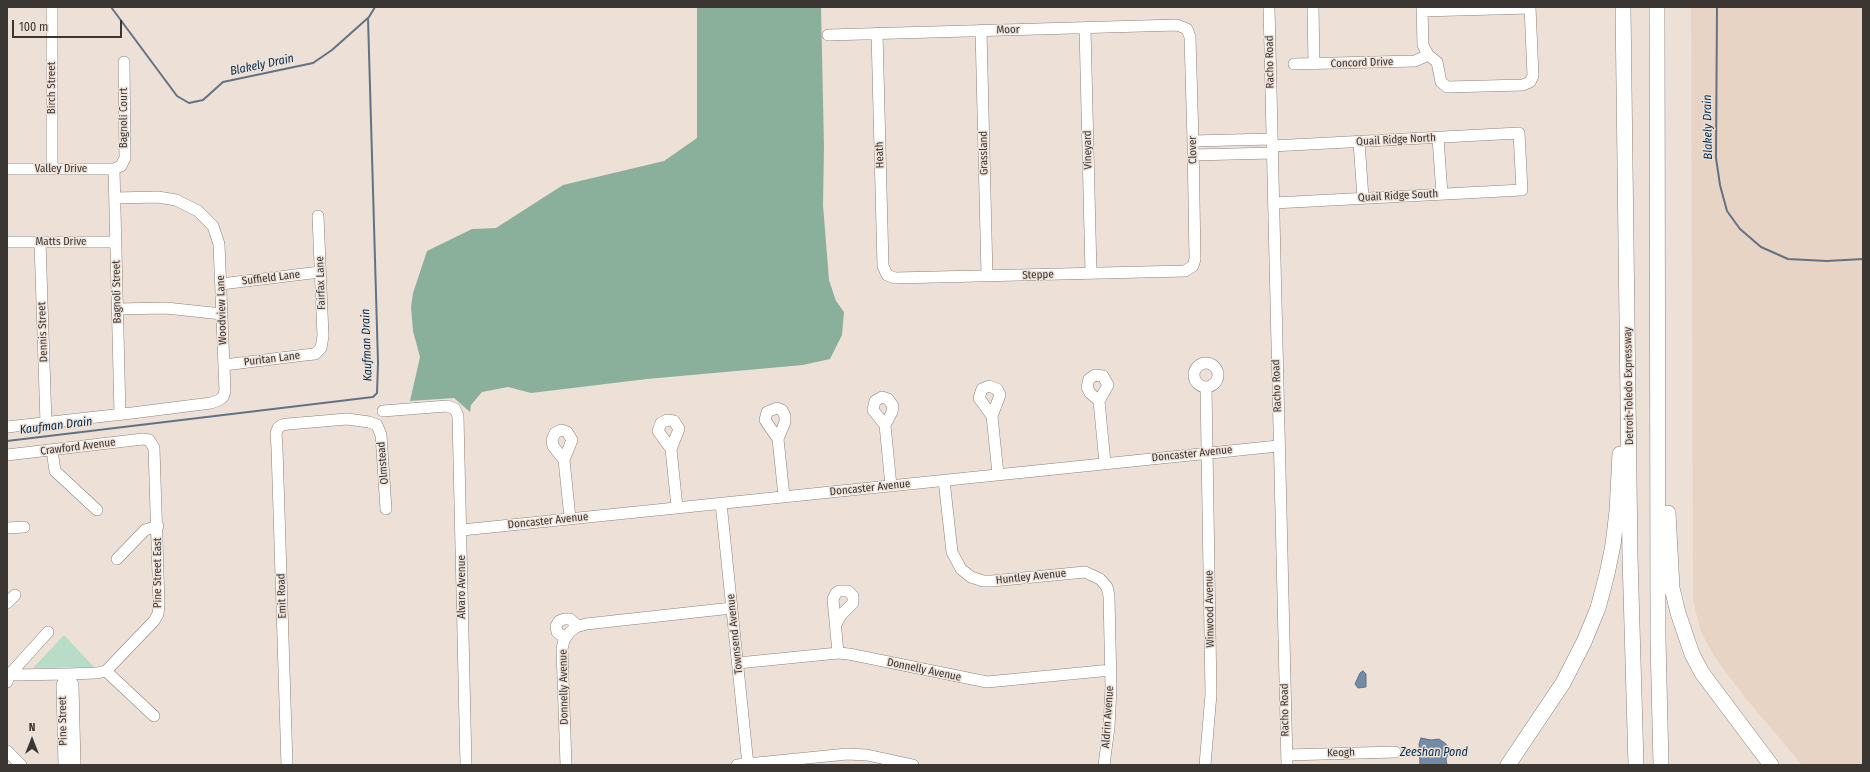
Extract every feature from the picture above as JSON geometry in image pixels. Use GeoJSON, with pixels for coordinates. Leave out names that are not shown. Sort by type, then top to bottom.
{"type":"FeatureCollection","features":[{"type":"Feature","properties":{"kind":"highway","name":"Detroit-Toledo Expressway"},"geometry":{"type":"LineString","coordinates":[[1623,7],[1631,564],[1636,765]]}},
{"type":"Feature","properties":{"kind":"highway"},"geometry":{"type":"LineString","coordinates":[[1657,7],[1658,640],[1661,765]]}},
{"type":"Feature","properties":{"kind":"highway"},"geometry":{"type":"LineString","coordinates":[[1508,765],[1559,689],[1571,668],[1593,621],[1607,574],[1617,511],[1622,403],[1621,338],[1627,259]]}},
{"type":"Feature","properties":{"kind":"highway"},"geometry":{"type":"LineString","coordinates":[[1658,286],[1664,363],[1669,558],[1672,588],[1684,634],[1702,673],[1771,765]]}},
{"type":"Feature","properties":{"kind":"street","name":"Birch Street"},"geometry":{"type":"LineString","coordinates":[[52,7],[52,169]]}},
{"type":"Feature","properties":{"kind":"street","name":"Racho Road"},"geometry":{"type":"LineString","coordinates":[[1269,7],[1278,446],[1287,760]]}},
{"type":"Feature","properties":{"kind":"street"},"geometry":{"type":"LineString","coordinates":[[1313,7],[1314,64]]}},
{"type":"Feature","properties":{"kind":"street"},"geometry":{"type":"LineString","coordinates":[[1530,7],[1532,76],[1530,82],[1524,85],[1447,87],[1441,82],[1437,62],[1428,55],[1422,40],[1422,9],[1530,7]]}},
{"type":"Feature","properties":{"kind":"street","name":"Moor"},"geometry":{"type":"LineString","coordinates":[[828,35],[1178,25],[1187,29]]}},
{"type":"Feature","properties":{"kind":"street","name":"Vineyard"},"geometry":{"type":"LineString","coordinates":[[1085,28],[1092,273]]}},
{"type":"Feature","properties":{"kind":"street","name":"Clover"},"geometry":{"type":"LineString","coordinates":[[1187,29],[1190,37],[1195,259],[1195,263],[1190,269]]}},
{"type":"Feature","properties":{"kind":"street","name":"Grassland"},"geometry":{"type":"LineString","coordinates":[[981,30],[987,276]]}},
{"type":"Feature","properties":{"kind":"street","name":"Heath"},"geometry":{"type":"LineString","coordinates":[[877,34],[883,266],[887,275]]}},
{"type":"Feature","properties":{"kind":"street","name":"Concord Drive"},"geometry":{"type":"LineString","coordinates":[[1294,64],[1415,61],[1428,55]]}},
{"type":"Feature","properties":{"kind":"street","name":"Bagnoli Court"},"geometry":{"type":"LineString","coordinates":[[114,169],[121,166],[125,158],[124,62]]}},
{"type":"Feature","properties":{"kind":"street","name":"Quail Ridge North"},"geometry":{"type":"LineString","coordinates":[[1272,146],[1519,133],[1522,190]]}},
{"type":"Feature","properties":{"kind":"street"},"geometry":{"type":"LineString","coordinates":[[1438,138],[1442,194]]}},
{"type":"Feature","properties":{"kind":"street"},"geometry":{"type":"LineString","coordinates":[[1192,141],[1272,146]]}},
{"type":"Feature","properties":{"kind":"street"},"geometry":{"type":"LineString","coordinates":[[1359,142],[1363,198]]}},
{"type":"Feature","properties":{"kind":"street"},"geometry":{"type":"LineString","coordinates":[[1193,155],[1272,146]]}},
{"type":"Feature","properties":{"kind":"street","name":"Valley Drive"},"geometry":{"type":"LineString","coordinates":[[7,169],[114,169]]}},
{"type":"Feature","properties":{"kind":"street","name":"Bagnoli Street"},"geometry":{"type":"LineString","coordinates":[[114,169],[120,415]]}},
{"type":"Feature","properties":{"kind":"street","name":"Quail Ridge South"},"geometry":{"type":"LineString","coordinates":[[1274,203],[1522,190]]}},
{"type":"Feature","properties":{"kind":"street","name":"Woodview Lane"},"geometry":{"type":"LineString","coordinates":[[7,427],[120,415],[210,403],[219,400],[225,391],[218,238],[213,226],[203,215],[185,204],[169,198],[115,198]]}},
{"type":"Feature","properties":{"kind":"street","name":"Fairfax Lane"},"geometry":{"type":"LineString","coordinates":[[318,216],[323,336],[320,350]]}},
{"type":"Feature","properties":{"kind":"street","name":"Matts Drive"},"geometry":{"type":"LineString","coordinates":[[7,242],[116,242]]}},
{"type":"Feature","properties":{"kind":"street","name":"Dennis Street"},"geometry":{"type":"LineString","coordinates":[[40,242],[46,422]]}},
{"type":"Feature","properties":{"kind":"street","name":"Steppe"},"geometry":{"type":"LineString","coordinates":[[887,275],[895,278],[1185,271],[1190,269]]}},
{"type":"Feature","properties":{"kind":"street","name":"Suffield Lane"},"geometry":{"type":"LineString","coordinates":[[221,284],[320,272]]}},
{"type":"Feature","properties":{"kind":"street"},"geometry":{"type":"LineString","coordinates":[[117,309],[166,308],[222,314]]}},
{"type":"Feature","properties":{"kind":"street","name":"Puritan Lane"},"geometry":{"type":"LineString","coordinates":[[224,365],[305,356],[315,354],[320,350]]}},
{"type":"Feature","properties":{"kind":"street","name":"Winwood Avenue"},"geometry":{"type":"LineString","coordinates":[[1205,765],[1211,694],[1206,387]]}},
{"type":"Feature","properties":{"kind":"street"},"geometry":{"type":"LineString","coordinates":[[1099,401],[1105,463]]}},
{"type":"Feature","properties":{"kind":"street","name":"Alvaro Avenue"},"geometry":{"type":"LineString","coordinates":[[383,411],[447,406],[455,409],[458,416],[462,530],[461,612],[466,765]]}},
{"type":"Feature","properties":{"kind":"street"},"geometry":{"type":"LineString","coordinates":[[992,416],[998,474]]}},
{"type":"Feature","properties":{"kind":"street","name":"Emit Road"},"geometry":{"type":"LineString","coordinates":[[287,765],[276,433],[278,428],[282,425],[288,424],[347,419],[369,422]]}},
{"type":"Feature","properties":{"kind":"street","name":"Olmstead"},"geometry":{"type":"LineString","coordinates":[[369,422],[377,425],[381,435],[386,509]]}},
{"type":"Feature","properties":{"kind":"street"},"geometry":{"type":"LineString","coordinates":[[885,425],[891,486]]}},
{"type":"Feature","properties":{"kind":"street","name":"Crawford Avenue"},"geometry":{"type":"LineString","coordinates":[[7,455],[143,439],[149,440]]}},
{"type":"Feature","properties":{"kind":"street"},"geometry":{"type":"LineString","coordinates":[[778,439],[784,496]]}},
{"type":"Feature","properties":{"kind":"street","name":"Pine Street East"},"geometry":{"type":"LineString","coordinates":[[106,671],[154,621],[158,614],[158,526],[154,448],[149,440]]}},
{"type":"Feature","properties":{"kind":"street","name":"Doncaster Avenue"},"geometry":{"type":"LineString","coordinates":[[462,530],[1278,446]]}},
{"type":"Feature","properties":{"kind":"street"},"geometry":{"type":"LineString","coordinates":[[671,449],[677,507]]}},
{"type":"Feature","properties":{"kind":"street"},"geometry":{"type":"LineString","coordinates":[[52,450],[55,471],[97,510]]}},
{"type":"Feature","properties":{"kind":"street"},"geometry":{"type":"LineString","coordinates":[[564,460],[570,518]]}},
{"type":"Feature","properties":{"kind":"street","name":"Huntley Avenue"},"geometry":{"type":"LineString","coordinates":[[944,480],[952,552],[961,569],[971,577],[983,581],[992,581],[1079,572],[1089,573],[1103,581],[1107,587],[1109,596],[1110,670]]}},
{"type":"Feature","properties":{"kind":"street","name":"Townsend Avenue"},"geometry":{"type":"LineString","coordinates":[[721,503],[738,663],[744,765]]}},
{"type":"Feature","properties":{"kind":"street"},"geometry":{"type":"LineString","coordinates":[[117,560],[145,530],[158,526]]}},
{"type":"Feature","properties":{"kind":"street"},"geometry":{"type":"LineString","coordinates":[[7,528],[24,527]]}},
{"type":"Feature","properties":{"kind":"street"},"geometry":{"type":"LineString","coordinates":[[7,603],[15,595]]}},
{"type":"Feature","properties":{"kind":"street"},"geometry":{"type":"LineString","coordinates":[[565,638],[556,632],[558,621],[564,619],[570,619],[578,626],[732,608]]}},
{"type":"Feature","properties":{"kind":"street"},"geometry":{"type":"LineString","coordinates":[[836,624],[838,653]]}},
{"type":"Feature","properties":{"kind":"street","name":"Donnelly Avenue"},"geometry":{"type":"LineString","coordinates":[[566,765],[562,649],[565,638],[578,626]]}},
{"type":"Feature","properties":{"kind":"street"},"geometry":{"type":"LineString","coordinates":[[8,676],[48,632]]}},
{"type":"Feature","properties":{"kind":"street","name":"Donnelly Avenue"},"geometry":{"type":"LineString","coordinates":[[738,663],[838,653],[858,655],[986,682],[1001,682],[1110,670]]}},
{"type":"Feature","properties":{"kind":"street","name":"Aldrin Avenue"},"geometry":{"type":"LineString","coordinates":[[1104,765],[1109,727],[1110,670]]}},
{"type":"Feature","properties":{"kind":"street"},"geometry":{"type":"LineString","coordinates":[[8,676],[97,673],[106,671],[154,716]]}},
{"type":"Feature","properties":{"kind":"street","name":"Pine Street"},"geometry":{"type":"LineString","coordinates":[[64,765],[73,684],[66,674]]}},
{"type":"Feature","properties":{"kind":"street","name":"Pine Street"},"geometry":{"type":"LineString","coordinates":[[68,725],[75,765]]}},
{"type":"Feature","properties":{"kind":"street"},"geometry":{"type":"LineString","coordinates":[[7,751],[22,765]]}},
{"type":"Feature","properties":{"kind":"street","name":"Keogh"},"geometry":{"type":"LineString","coordinates":[[1287,760],[1395,752]]}},
{"type":"Feature","properties":{"kind":"street"},"geometry":{"type":"LineString","coordinates":[[744,765],[847,754],[867,755],[898,763],[913,765]]}},
{"type":"Feature","properties":{"kind":"shaded area"},"geometry":{"type":"Polygon","coordinates":[[[1691,7],[1863,7],[1863,765],[1802,765],[1743,695],[1714,656],[1701,632],[1693,601],[1691,7]]]}},
{"type":"Feature","properties":{"kind":"green space"},"geometry":{"type":"Polygon","coordinates":[[[697,7],[821,7],[824,147],[823,205],[829,280],[836,301],[844,312],[842,335],[830,359],[803,365],[647,379],[531,393],[508,387],[482,392],[471,405],[470,412],[454,398],[410,401],[420,357],[413,331],[411,307],[413,293],[427,251],[472,229],[496,228],[563,185],[664,161],[697,138],[697,7]]]}},
{"type":"Feature","properties":{"kind":"green space"},"geometry":{"type":"Polygon","coordinates":[[[64,635],[94,667],[33,668],[64,635]]]}},
{"type":"Feature","properties":{"kind":"water"},"geometry":{"type":"Polygon","coordinates":[[[1363,671],[1366,674],[1366,687],[1358,688],[1355,684],[1360,673],[1363,671]]]}},
{"type":"Feature","properties":{"kind":"water","name":"Zeeshan Pond"},"geometry":{"type":"Polygon","coordinates":[[[1421,738],[1431,740],[1439,739],[1446,744],[1449,751],[1446,759],[1447,765],[1420,765],[1419,744],[1421,738]]]}},
{"type":"Feature","properties":{"kind":"waterway","name":"Blakely Drain"},"geometry":{"type":"LineString","coordinates":[[111,7],[177,96],[189,103],[203,100],[223,82],[313,63],[332,50],[369,17],[375,7]]}},
{"type":"Feature","properties":{"kind":"waterway","name":"Blakely Drain"},"geometry":{"type":"LineString","coordinates":[[1717,7],[1716,158],[1720,185],[1727,211],[1740,229],[1761,247],[1788,259],[1827,261],[1863,259]]}},
{"type":"Feature","properties":{"kind":"waterway","name":"Kaufman Drain"},"geometry":{"type":"LineString","coordinates":[[7,441],[373,397],[377,393],[378,363],[368,18]]}}]}
